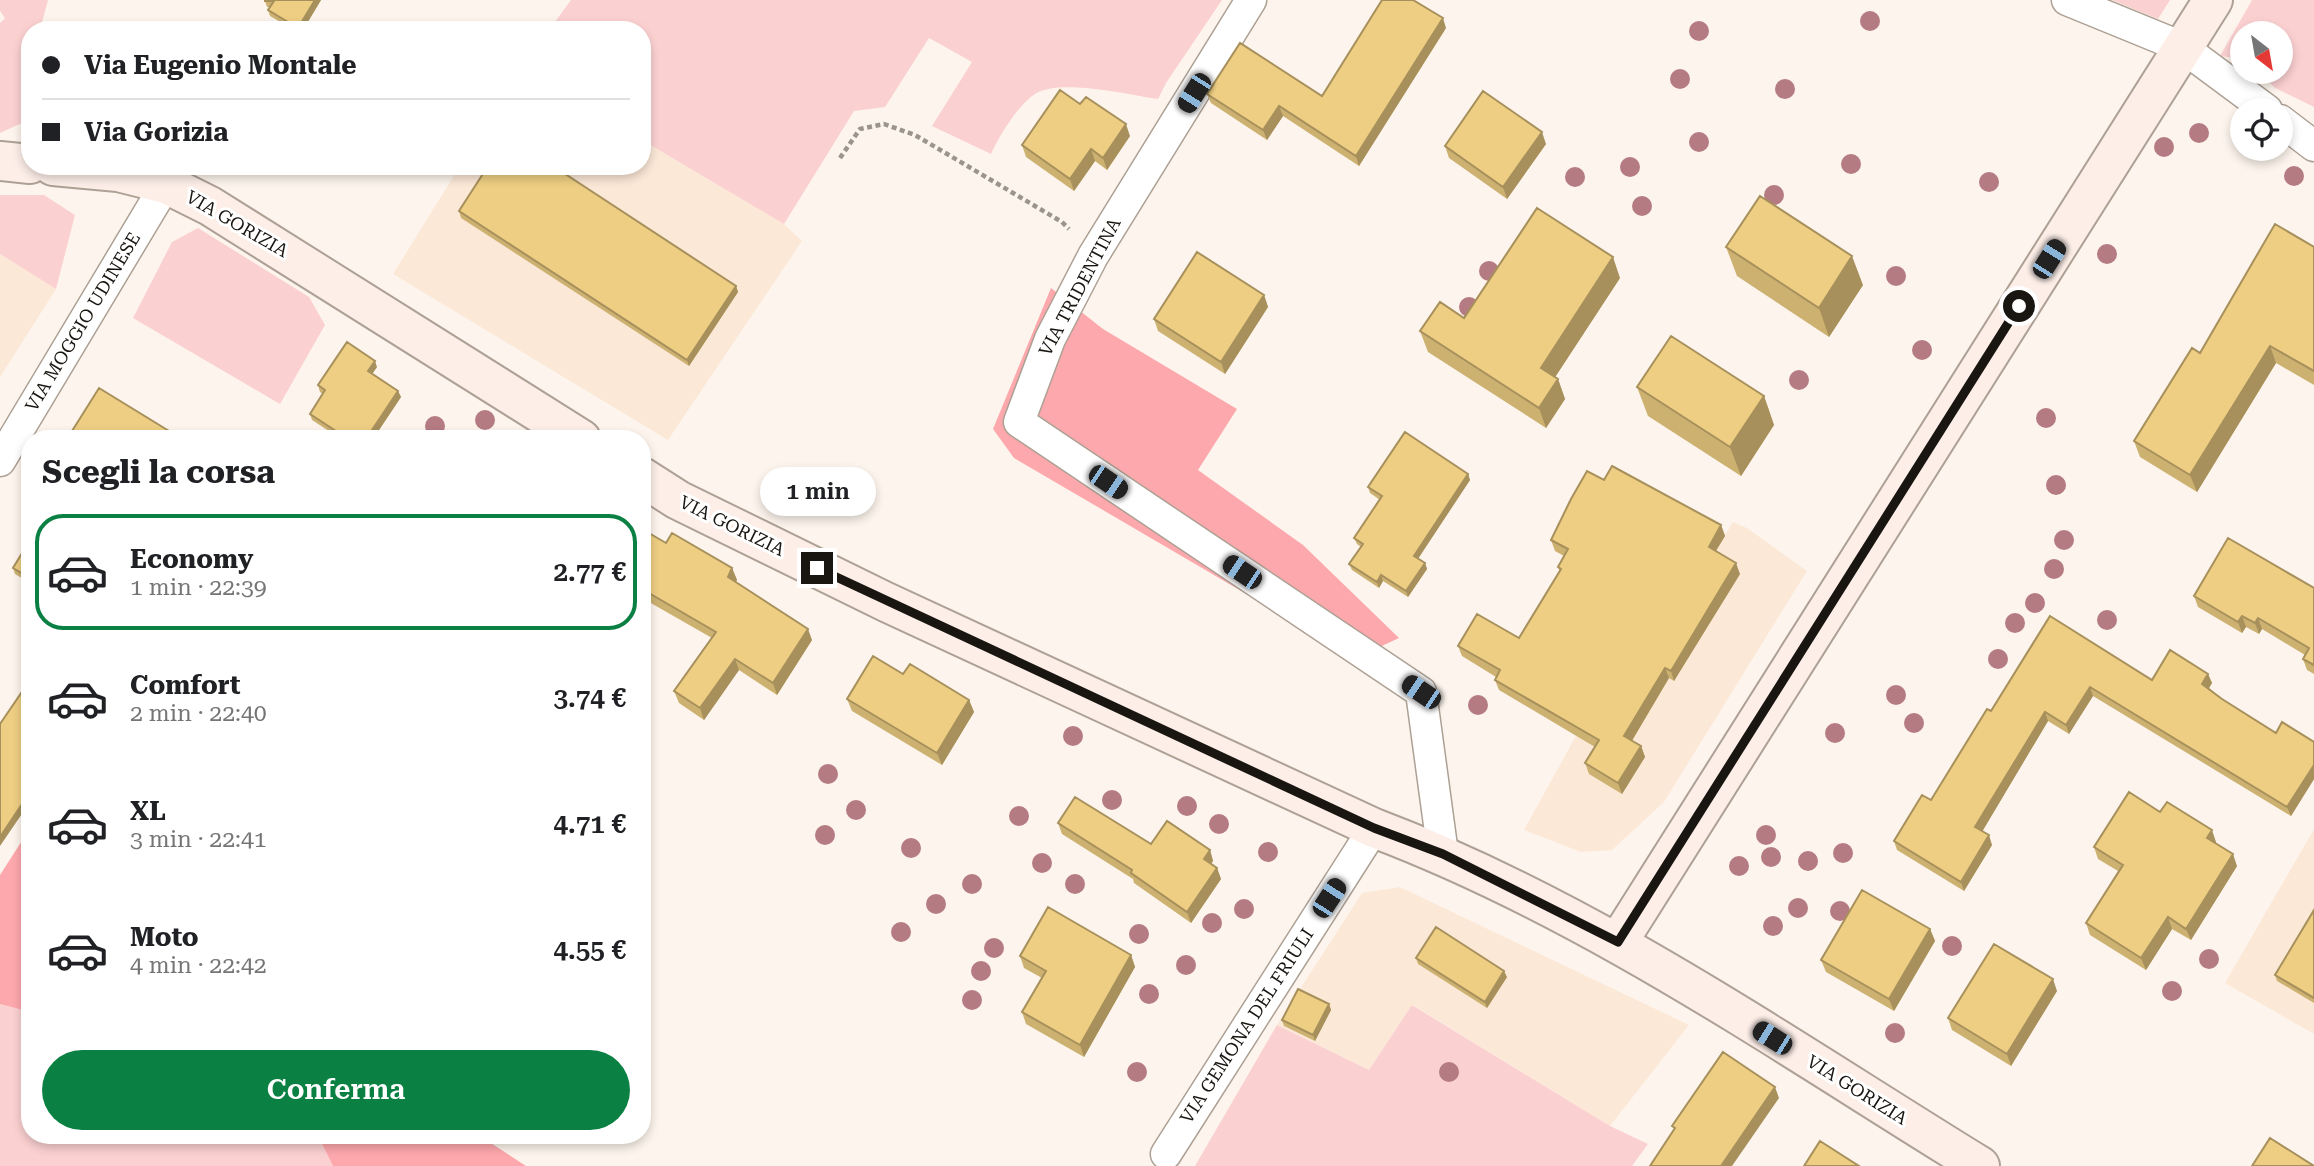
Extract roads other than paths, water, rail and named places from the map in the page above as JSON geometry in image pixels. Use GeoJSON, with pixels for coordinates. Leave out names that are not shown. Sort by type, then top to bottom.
{"type":"FeatureCollection","features":[{"type":"Feature","properties":{"kind":"street","name":"VIA TRIDENTINA"},"geometry":{"type":"LineString","coordinates":[[1251,0],[1093,256],[1050,339],[1019,422],[1421,692],[1443,854]]}},
{"type":"Feature","properties":{"kind":"street"},"geometry":{"type":"LineString","coordinates":[[2067,0],[2182,47],[2251,98]]}},
{"type":"Feature","properties":{"kind":"street"},"geometry":{"type":"LineString","coordinates":[[1618,942],[2213,0]]}},
{"type":"Feature","properties":{"kind":"street"},"geometry":{"type":"LineString","coordinates":[[2293,130],[2314,146]]}},
{"type":"Feature","properties":{"kind":"street"},"geometry":{"type":"LineString","coordinates":[[0,162],[21,163]]}},
{"type":"Feature","properties":{"kind":"street","name":"VIA GORIZIA"},"geometry":{"type":"LineString","coordinates":[[130,175],[166,184],[210,206],[567,430]]}},
{"type":"Feature","properties":{"kind":"street","name":"VIA MOGGIO UDINESE"},"geometry":{"type":"LineString","coordinates":[[0,461],[166,184]]}},
{"type":"Feature","properties":{"kind":"street","name":"VIA GORIZIA"},"geometry":{"type":"LineString","coordinates":[[651,483],[678,500],[886,602],[1374,828],[1443,854],[1618,942],[1972,1164]]}},
{"type":"Feature","properties":{"kind":"street","name":"VIA GEMONA DEL FRIULI"},"geometry":{"type":"LineString","coordinates":[[1166,1154],[1374,828]]}}]}
